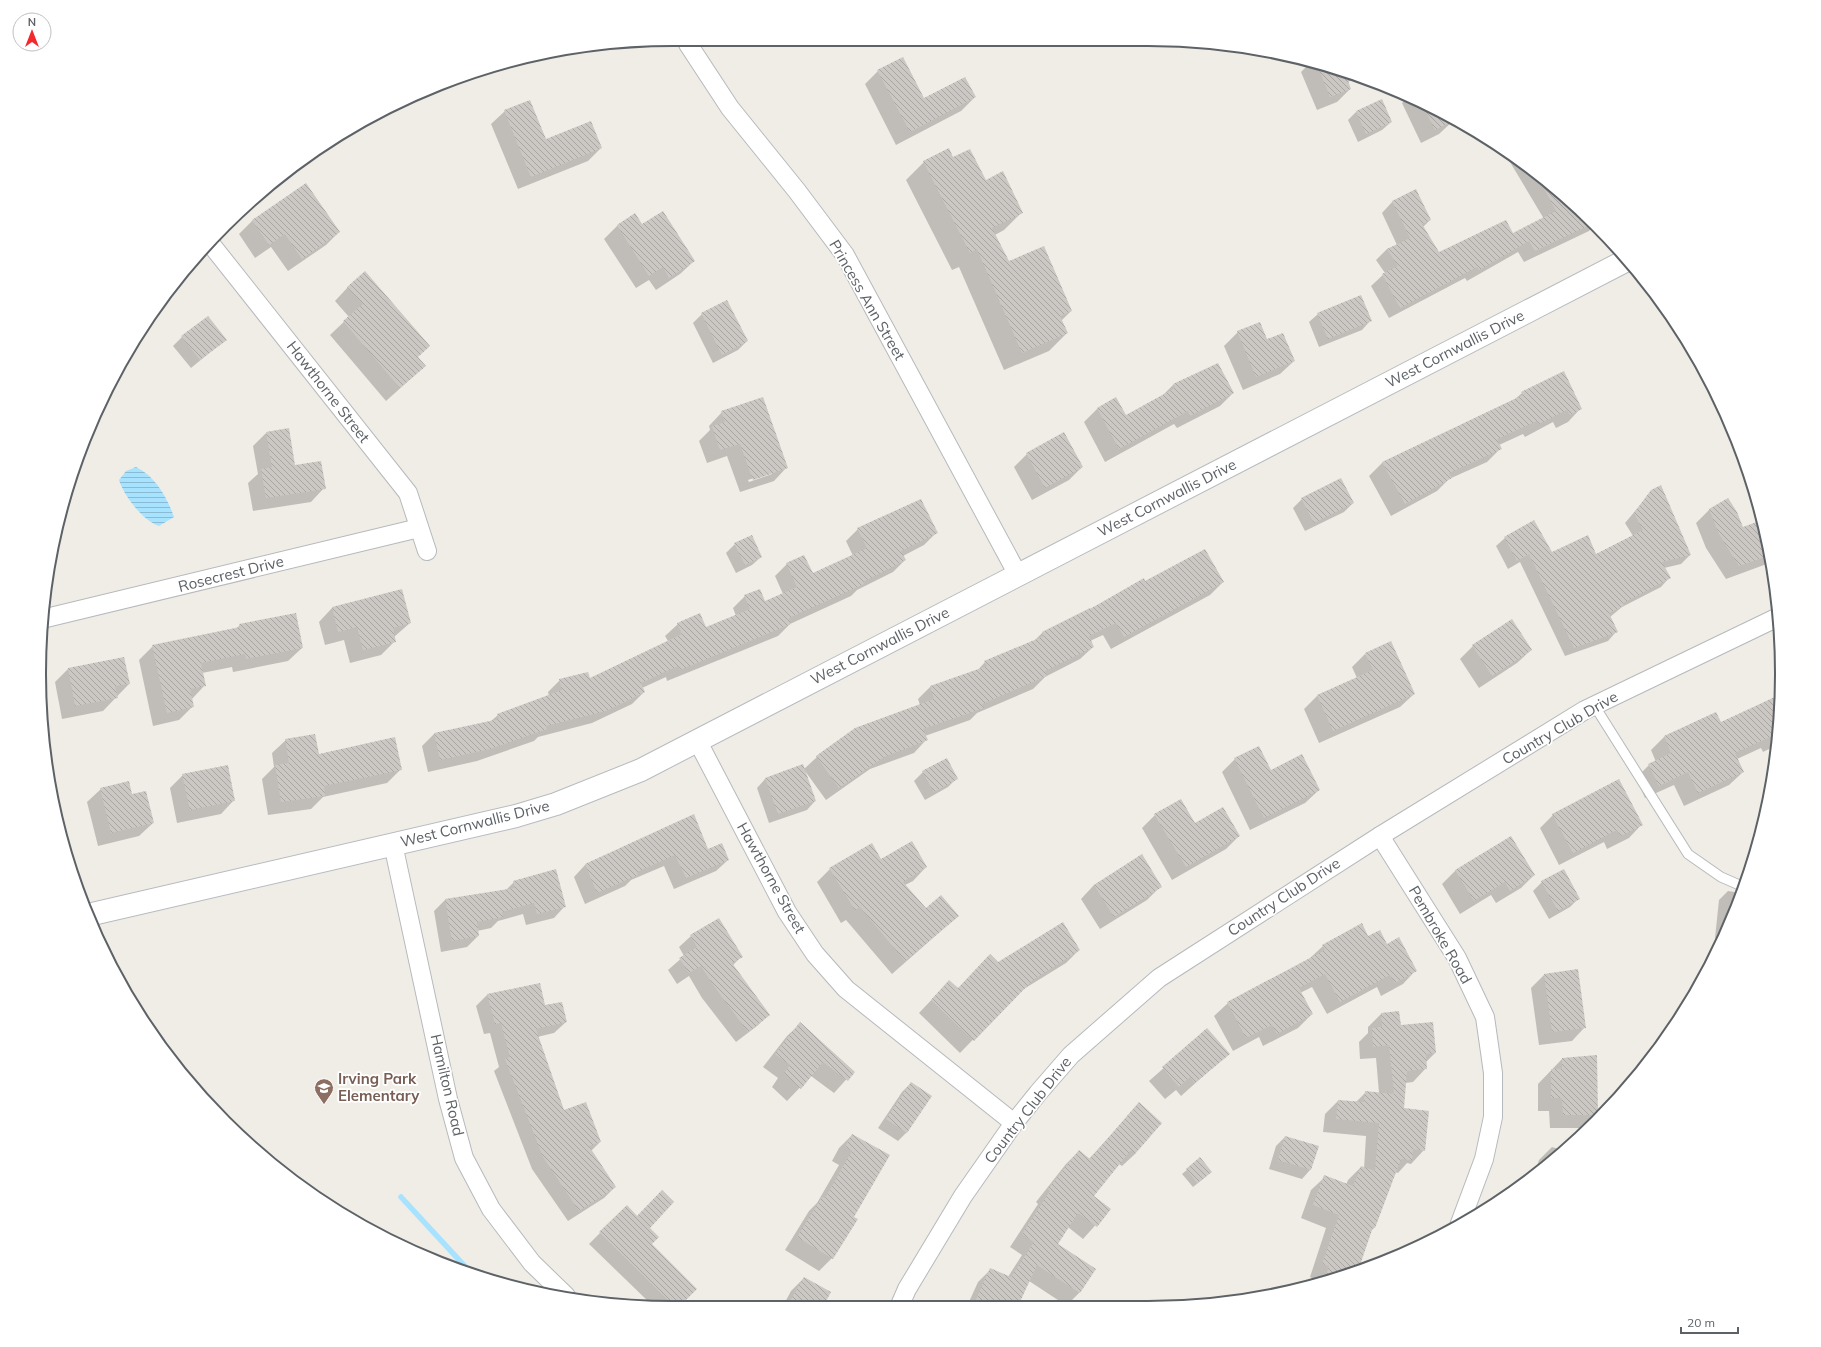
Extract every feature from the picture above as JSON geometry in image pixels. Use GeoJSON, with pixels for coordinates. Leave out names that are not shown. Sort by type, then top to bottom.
{"type":"FeatureCollection","features":[{"type":"Feature","properties":{"kind":"street","name":"Princess Ann Street"},"geometry":{"type":"LineString","coordinates":[[689,46],[730,108],[797,191],[845,255],[1018,575]]}},
{"type":"Feature","properties":{"kind":"street","name":"Hawthorne Street"},"geometry":{"type":"LineString","coordinates":[[214,248],[408,493],[427,552]]}},
{"type":"Feature","properties":{"kind":"street","name":"West Cornwallis Drive"},"geometry":{"type":"LineString","coordinates":[[94,914],[516,816],[556,804],[642,770],[697,740],[1621,263]]}},
{"type":"Feature","properties":{"kind":"street","name":"Rosecrest Drive"},"geometry":{"type":"LineString","coordinates":[[48,617],[419,528]]}},
{"type":"Feature","properties":{"kind":"street","name":"Country Club Drive"},"geometry":{"type":"LineString","coordinates":[[902,1301],[963,1196],[1014,1123],[1071,1055],[1159,978],[1380,836],[1594,705],[1773,620]]}},
{"type":"Feature","properties":{"kind":"street","name":"Hawthorne Street"},"geometry":{"type":"LineString","coordinates":[[697,740],[787,912],[815,954],[846,989],[1014,1123]]}},
{"type":"Feature","properties":{"kind":"street","name":"Pembroke Road"},"geometry":{"type":"LineString","coordinates":[[1380,836],[1457,958],[1486,1017],[1493,1073],[1494,1117],[1484,1159],[1462,1217]]}},
{"type":"Feature","properties":{"kind":"street","name":"Hamilton Road"},"geometry":{"type":"LineString","coordinates":[[393,844],[448,1099],[464,1158],[491,1208],[532,1263],[560,1291]]}},
{"type":"Feature","properties":{"kind":"lane"},"geometry":{"type":"LineString","coordinates":[[1594,705],[1688,854],[1721,877],[1739,884]]}},
{"type":"Feature","properties":{"kind":"water"},"geometry":{"type":"Polygon","coordinates":[[[136,467],[149,476],[160,488],[171,509],[174,517],[159,526],[147,519],[135,507],[121,486],[119,480],[126,471],[136,467]]]}},
{"type":"Feature","properties":{"kind":"building"},"geometry":{"type":"Polygon","coordinates":[[[903,57],[924,98],[965,77],[976,97],[910,132],[877,70],[903,57]]]}},
{"type":"Feature","properties":{"kind":"building"},"geometry":{"type":"Polygon","coordinates":[[[1319,70],[1347,78],[1351,89],[1330,97],[1319,70]]]}},
{"type":"Feature","properties":{"kind":"building"},"geometry":{"type":"Polygon","coordinates":[[[1382,99],[1392,122],[1366,134],[1356,111],[1382,99]]]}},
{"type":"Feature","properties":{"kind":"building"},"geometry":{"type":"Polygon","coordinates":[[[530,100],[546,139],[591,121],[602,148],[531,177],[504,110],[530,100]]]}},
{"type":"Feature","properties":{"kind":"building"},"geometry":{"type":"Polygon","coordinates":[[[1426,111],[1448,123],[1435,130],[1426,111]]]}},
{"type":"Feature","properties":{"kind":"building"},"geometry":{"type":"Polygon","coordinates":[[[949,148],[953,157],[970,149],[986,180],[1003,171],[1023,213],[992,228],[1009,261],[1044,246],[1072,311],[1060,316],[1068,333],[1022,353],[977,249],[970,253],[923,161],[949,148]]]}},
{"type":"Feature","properties":{"kind":"building"},"geometry":{"type":"Polygon","coordinates":[[[306,183],[340,232],[302,259],[285,234],[269,245],[252,220],[306,183]]]}},
{"type":"Feature","properties":{"kind":"building"},"geometry":{"type":"Polygon","coordinates":[[[1544,188],[1587,226],[1535,251],[1529,241],[1479,270],[1477,267],[1400,308],[1382,274],[1398,266],[1387,249],[1410,238],[1392,201],[1416,189],[1431,220],[1422,224],[1439,252],[1506,220],[1513,233],[1556,211],[1544,188]]]}},
{"type":"Feature","properties":{"kind":"building"},"geometry":{"type":"Polygon","coordinates":[[[663,211],[695,261],[669,278],[663,267],[649,276],[617,225],[635,213],[642,224],[663,211]]]}},
{"type":"Feature","properties":{"kind":"building"},"geometry":{"type":"Polygon","coordinates":[[[365,271],[430,346],[418,357],[426,366],[400,388],[343,321],[363,304],[347,287],[365,271]]]}},
{"type":"Feature","properties":{"kind":"building"},"geometry":{"type":"Polygon","coordinates":[[[1361,295],[1372,321],[1328,339],[1317,313],[1361,295]]]}},
{"type":"Feature","properties":{"kind":"building"},"geometry":{"type":"Polygon","coordinates":[[[727,300],[748,341],[722,355],[701,313],[727,300]]]}},
{"type":"Feature","properties":{"kind":"building"},"geometry":{"type":"Polygon","coordinates":[[[208,316],[227,340],[200,360],[181,336],[208,316]]]}},
{"type":"Feature","properties":{"kind":"building"},"geometry":{"type":"Polygon","coordinates":[[[1260,322],[1267,339],[1283,333],[1295,361],[1256,377],[1237,331],[1260,322]]]}},
{"type":"Feature","properties":{"kind":"building"},"geometry":{"type":"Polygon","coordinates":[[[1218,363],[1234,393],[1190,416],[1188,411],[1119,449],[1097,408],[1116,397],[1126,415],[1175,388],[1173,384],[1218,363]]]}},
{"type":"Feature","properties":{"kind":"building"},"geometry":{"type":"Polygon","coordinates":[[[1564,371],[1582,409],[1570,415],[1567,410],[1539,424],[1537,421],[1497,439],[1502,449],[1449,473],[1452,478],[1405,504],[1382,462],[1523,395],[1521,392],[1564,371]]]}},
{"type":"Feature","properties":{"kind":"building"},"geometry":{"type":"Polygon","coordinates":[[[763,397],[788,468],[753,480],[740,444],[720,450],[712,426],[725,422],[721,411],[763,397]]]}},
{"type":"Feature","properties":{"kind":"building"},"geometry":{"type":"Polygon","coordinates":[[[289,428],[295,465],[321,461],[326,489],[266,498],[261,469],[272,467],[266,432],[289,428]]]}},
{"type":"Feature","properties":{"kind":"building"},"geometry":{"type":"Polygon","coordinates":[[[1064,432],[1083,467],[1045,488],[1026,453],[1064,432]]]}},
{"type":"Feature","properties":{"kind":"building"},"geometry":{"type":"Polygon","coordinates":[[[1341,478],[1354,503],[1314,523],[1301,498],[1341,478]]]}},
{"type":"Feature","properties":{"kind":"building"},"geometry":{"type":"Polygon","coordinates":[[[1661,485],[1691,555],[1662,562],[1671,578],[1623,603],[1624,606],[1609,613],[1618,632],[1574,648],[1529,554],[1517,561],[1504,537],[1534,520],[1552,552],[1588,535],[1596,554],[1643,530],[1634,513],[1651,490],[1661,485]]]}},
{"type":"Feature","properties":{"kind":"building"},"geometry":{"type":"Polygon","coordinates":[[[1728,498],[1737,512],[1743,527],[1756,522],[1764,557],[1739,566],[1719,534],[1709,509],[1728,498]]]}},
{"type":"Feature","properties":{"kind":"building"},"geometry":{"type":"Polygon","coordinates":[[[921,499],[938,533],[901,551],[906,560],[863,582],[864,584],[789,618],[791,624],[680,670],[678,666],[641,683],[645,692],[606,711],[546,726],[547,729],[490,749],[440,760],[434,733],[499,719],[497,714],[562,690],[559,679],[588,672],[590,678],[682,634],[677,623],[700,613],[706,627],[750,609],[744,595],[760,589],[765,601],[797,587],[786,563],[804,555],[813,573],[867,548],[857,528],[921,499]]]}},
{"type":"Feature","properties":{"kind":"building"},"geometry":{"type":"Polygon","coordinates":[[[752,535],[762,557],[745,565],[734,543],[752,535]]]}},
{"type":"Feature","properties":{"kind":"building"},"geometry":{"type":"Polygon","coordinates":[[[1205,549],[1224,582],[1124,637],[1116,623],[1089,636],[1094,647],[1045,671],[1047,676],[982,704],[984,708],[923,729],[928,740],[884,757],[839,788],[816,756],[855,728],[934,699],[930,686],[987,666],[984,661],[1044,636],[1042,632],[1090,609],[1144,578],[1145,581],[1205,549]]]}},
{"type":"Feature","properties":{"kind":"building"},"geometry":{"type":"Polygon","coordinates":[[[402,589],[411,623],[393,628],[396,642],[363,650],[357,627],[338,632],[332,607],[402,589]]]}},
{"type":"Feature","properties":{"kind":"building"},"geometry":{"type":"Polygon","coordinates":[[[296,613],[303,648],[246,659],[245,654],[201,663],[206,686],[190,689],[194,707],[167,713],[152,645],[240,627],[239,624],[296,613]]]}},
{"type":"Feature","properties":{"kind":"building"},"geometry":{"type":"Polygon","coordinates":[[[1512,619],[1532,650],[1492,676],[1472,645],[1512,619]]]}},
{"type":"Feature","properties":{"kind":"building"},"geometry":{"type":"Polygon","coordinates":[[[1391,641],[1415,694],[1333,731],[1317,695],[1373,670],[1365,653],[1391,641]]]}},
{"type":"Feature","properties":{"kind":"building"},"geometry":{"type":"Polygon","coordinates":[[[124,657],[130,684],[115,686],[118,698],[75,706],[68,668],[124,657]]]}},
{"type":"Feature","properties":{"kind":"building"},"geometry":{"type":"Polygon","coordinates":[[[1774,697],[1772,736],[1735,753],[1744,772],[1698,793],[1688,772],[1659,786],[1648,764],[1671,753],[1664,736],[1716,712],[1721,722],[1774,697]]]}},
{"type":"Feature","properties":{"kind":"building"},"geometry":{"type":"Polygon","coordinates":[[[315,734],[319,754],[395,737],[402,770],[324,786],[325,796],[281,802],[275,765],[289,763],[285,739],[315,734]]]}},
{"type":"Feature","properties":{"kind":"building"},"geometry":{"type":"Polygon","coordinates":[[[1259,746],[1271,770],[1302,754],[1320,790],[1264,818],[1234,758],[1259,746]]]}},
{"type":"Feature","properties":{"kind":"building"},"geometry":{"type":"Polygon","coordinates":[[[947,758],[958,779],[934,792],[922,771],[947,758]]]}},
{"type":"Feature","properties":{"kind":"building"},"geometry":{"type":"Polygon","coordinates":[[[803,764],[816,801],[778,814],[765,778],[803,764]]]}},
{"type":"Feature","properties":{"kind":"building"},"geometry":{"type":"Polygon","coordinates":[[[228,765],[235,801],[190,810],[182,774],[228,765]]]}},
{"type":"Feature","properties":{"kind":"building"},"geometry":{"type":"Polygon","coordinates":[[[1619,779],[1643,825],[1621,836],[1617,830],[1573,853],[1552,814],[1619,779]]]}},
{"type":"Feature","properties":{"kind":"building"},"geometry":{"type":"Polygon","coordinates":[[[129,781],[132,794],[146,791],[154,823],[111,833],[100,788],[129,781]]]}},
{"type":"Feature","properties":{"kind":"building"},"geometry":{"type":"Polygon","coordinates":[[[1181,799],[1195,823],[1223,807],[1240,836],[1186,867],[1154,814],[1181,799]]]}},
{"type":"Feature","properties":{"kind":"building"},"geometry":{"type":"Polygon","coordinates":[[[694,814],[708,849],[722,843],[729,860],[686,878],[675,855],[637,872],[638,875],[597,893],[585,864],[694,814]]]}},
{"type":"Feature","properties":{"kind":"building"},"geometry":{"type":"Polygon","coordinates":[[[1511,836],[1535,875],[1510,891],[1505,882],[1474,901],[1455,870],[1511,836]]]}},
{"type":"Feature","properties":{"kind":"building"},"geometry":{"type":"Polygon","coordinates":[[[912,841],[927,867],[903,882],[926,908],[941,895],[959,916],[905,961],[860,907],[855,910],[829,868],[872,843],[881,859],[912,841]]]}},
{"type":"Feature","properties":{"kind":"building"},"geometry":{"type":"Polygon","coordinates":[[[1142,854],[1162,887],[1114,917],[1094,885],[1142,854]]]}},
{"type":"Feature","properties":{"kind":"building"},"geometry":{"type":"Polygon","coordinates":[[[556,869],[566,907],[537,914],[534,903],[502,912],[503,917],[477,922],[479,936],[452,941],[445,899],[515,888],[513,881],[556,869]]]}},
{"type":"Feature","properties":{"kind":"building"},"geometry":{"type":"Polygon","coordinates":[[[1564,869],[1580,899],[1558,911],[1541,881],[1564,869]]]}},
{"type":"Feature","properties":{"kind":"building"},"geometry":{"type":"Polygon","coordinates":[[[719,918],[743,957],[732,963],[770,1015],[748,1032],[701,966],[689,973],[679,958],[697,947],[690,935],[719,918]]]}},
{"type":"Feature","properties":{"kind":"building"},"geometry":{"type":"Polygon","coordinates":[[[1063,922],[1080,950],[1033,980],[974,1041],[931,1000],[949,980],[958,988],[990,954],[998,962],[1063,922]]]}},
{"type":"Feature","properties":{"kind":"building"},"geometry":{"type":"Polygon","coordinates":[[[1362,923],[1368,936],[1380,930],[1387,944],[1399,937],[1417,971],[1395,983],[1390,975],[1340,1002],[1325,974],[1299,988],[1313,1014],[1277,1034],[1272,1025],[1246,1038],[1227,1002],[1325,950],[1322,945],[1362,923]]]}},
{"type":"Feature","properties":{"kind":"building"},"geometry":{"type":"Polygon","coordinates":[[[1578,969],[1586,1028],[1552,1032],[1544,974],[1578,969]]]}},
{"type":"Feature","properties":{"kind":"building"},"geometry":{"type":"Polygon","coordinates":[[[540,983],[545,1005],[562,1002],[567,1022],[536,1029],[564,1110],[586,1102],[601,1142],[589,1146],[616,1187],[579,1211],[543,1157],[505,1059],[510,1057],[501,1023],[495,1024],[487,994],[540,983]]]}},
{"type":"Feature","properties":{"kind":"building"},"geometry":{"type":"Polygon","coordinates":[[[1399,1011],[1401,1025],[1433,1022],[1436,1053],[1426,1054],[1427,1069],[1407,1071],[1404,1108],[1429,1111],[1425,1151],[1413,1149],[1412,1160],[1401,1159],[1375,1228],[1373,1227],[1361,1264],[1326,1275],[1329,1266],[1322,1264],[1339,1215],[1313,1205],[1324,1175],[1353,1186],[1361,1166],[1375,1171],[1379,1123],[1336,1119],[1338,1100],[1364,1102],[1365,1091],[1394,1094],[1389,1045],[1373,1047],[1372,1028],[1382,1027],[1381,1013],[1399,1011]]]}},
{"type":"Feature","properties":{"kind":"building"},"geometry":{"type":"Polygon","coordinates":[[[800,1022],[855,1072],[848,1081],[823,1062],[801,1089],[784,1073],[790,1065],[775,1054],[800,1022]]]}},
{"type":"Feature","properties":{"kind":"building"},"geometry":{"type":"Polygon","coordinates":[[[1207,1028],[1230,1054],[1195,1083],[1190,1077],[1179,1087],[1162,1067],[1207,1028]]]}},
{"type":"Feature","properties":{"kind":"building"},"geometry":{"type":"Polygon","coordinates":[[[1597,1055],[1598,1110],[1593,1115],[1563,1115],[1562,1098],[1551,1098],[1551,1069],[1562,1069],[1562,1058],[1597,1055]]]}},
{"type":"Feature","properties":{"kind":"building"},"geometry":{"type":"Polygon","coordinates":[[[911,1082],[932,1096],[907,1133],[886,1119],[911,1082]]]}},
{"type":"Feature","properties":{"kind":"building"},"geometry":{"type":"Polygon","coordinates":[[[1139,1102],[1162,1123],[1135,1154],[1131,1150],[1094,1196],[1111,1209],[1097,1227],[1078,1213],[1058,1244],[1096,1269],[1080,1293],[1037,1265],[1020,1301],[975,1301],[990,1268],[1011,1277],[1034,1242],[1022,1234],[1050,1191],[1048,1189],[1079,1150],[1090,1159],[1139,1102]]]}},
{"type":"Feature","properties":{"kind":"building"},"geometry":{"type":"Polygon","coordinates":[[[852,1134],[890,1155],[854,1217],[858,1219],[833,1259],[797,1237],[822,1197],[825,1198],[852,1151],[845,1147],[852,1134]]]}},
{"type":"Feature","properties":{"kind":"building"},"geometry":{"type":"Polygon","coordinates":[[[1285,1136],[1319,1146],[1311,1170],[1278,1160],[1285,1136]]]}},
{"type":"Feature","properties":{"kind":"building"},"geometry":{"type":"Polygon","coordinates":[[[1200,1157],[1212,1172],[1197,1183],[1186,1169],[1200,1157]]]}},
{"type":"Feature","properties":{"kind":"building"},"geometry":{"type":"Polygon","coordinates":[[[662,1190],[674,1202],[650,1228],[659,1237],[652,1244],[697,1289],[685,1301],[669,1301],[599,1232],[627,1205],[637,1216],[662,1190]]]}},
{"type":"Feature","properties":{"kind":"building"},"geometry":{"type":"Polygon","coordinates":[[[804,1277],[831,1292],[826,1301],[790,1301],[804,1277]]]}},
{"type":"Feature","properties":{"kind":"waterway"},"geometry":{"type":"LineString","coordinates":[[401,1197],[463,1265]]}},
{"type":"Feature","properties":{"kind":"place","name":"Irving Park Elementary"},"geometry":{"type":"Point","coordinates":[324,1105]}}]}
